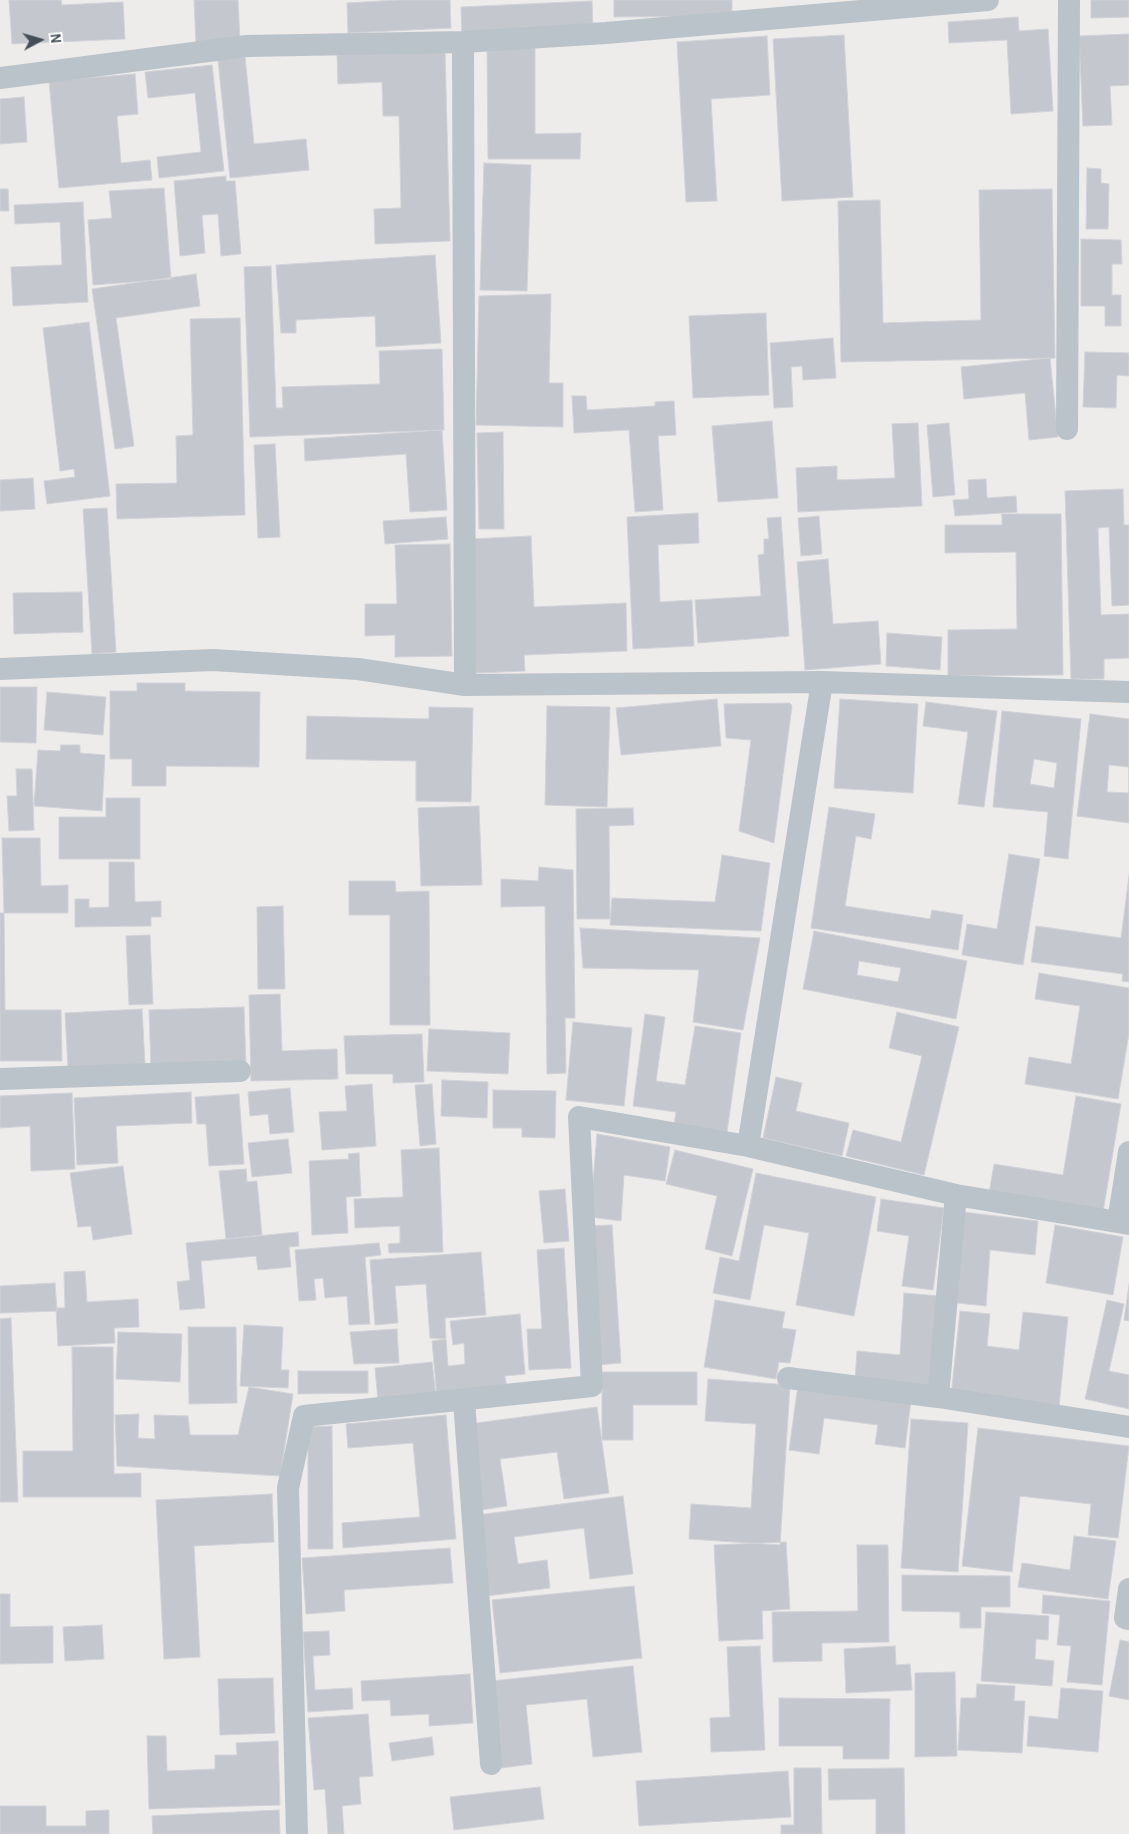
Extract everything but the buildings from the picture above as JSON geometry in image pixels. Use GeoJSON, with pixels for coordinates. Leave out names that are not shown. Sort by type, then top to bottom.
{"type":"FeatureCollection","features":[{"type":"Feature","properties":{"kind":"street"},"geometry":{"type":"LineString","coordinates":[[0,78],[247,46],[463,42],[606,33],[988,0]]}},
{"type":"Feature","properties":{"kind":"street"},"geometry":{"type":"LineString","coordinates":[[1067,429],[1069,0]]}},
{"type":"Feature","properties":{"kind":"street"},"geometry":{"type":"LineString","coordinates":[[463,42],[466,685]]}},
{"type":"Feature","properties":{"kind":"street"},"geometry":{"type":"LineString","coordinates":[[0,670],[214,660],[358,669],[466,685],[822,682],[1129,692]]}},
{"type":"Feature","properties":{"kind":"street"},"geometry":{"type":"LineString","coordinates":[[748,1146],[822,682]]}},
{"type":"Feature","properties":{"kind":"street"},"geometry":{"type":"LineString","coordinates":[[0,1079],[240,1071]]}},
{"type":"Feature","properties":{"kind":"street"},"geometry":{"type":"LineString","coordinates":[[297,1834],[288,1488],[304,1416],[464,1401],[592,1386],[579,1117],[748,1146],[956,1195],[1124,1223],[1129,1152]]}},
{"type":"Feature","properties":{"kind":"street"},"geometry":{"type":"LineString","coordinates":[[938,1397],[956,1195]]}},
{"type":"Feature","properties":{"kind":"street"},"geometry":{"type":"LineString","coordinates":[[788,1378],[938,1397],[1129,1427]]}},
{"type":"Feature","properties":{"kind":"street"},"geometry":{"type":"LineString","coordinates":[[464,1401],[491,1764]]}},
{"type":"Feature","properties":{"kind":"street"},"geometry":{"type":"LineString","coordinates":[[1129,1589],[1125,1618],[1129,1619]]}}]}
